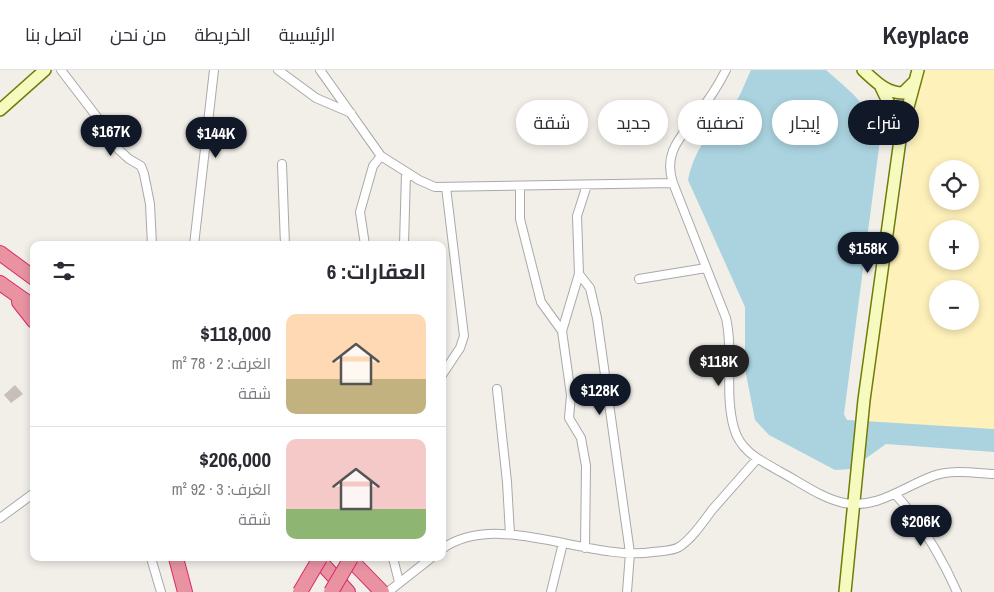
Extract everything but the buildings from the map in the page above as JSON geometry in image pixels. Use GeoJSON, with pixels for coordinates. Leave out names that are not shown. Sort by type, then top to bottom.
{"type":"FeatureCollection","features":[{"type":"Feature","properties":{"kind":"highway"},"geometry":{"type":"LineString","coordinates":[[0,253],[30,275]]}},
{"type":"Feature","properties":{"kind":"highway"},"geometry":{"type":"LineString","coordinates":[[6,289],[30,304]]}},
{"type":"Feature","properties":{"kind":"highway"},"geometry":{"type":"LineString","coordinates":[[6,289],[30,316]]}},
{"type":"Feature","properties":{"kind":"highway"},"geometry":{"type":"LineString","coordinates":[[177,561],[186,592]]}},
{"type":"Feature","properties":{"kind":"highway"},"geometry":{"type":"LineString","coordinates":[[300,592],[316,561]]}},
{"type":"Feature","properties":{"kind":"highway"},"geometry":{"type":"LineString","coordinates":[[321,561],[348,592]]}},
{"type":"Feature","properties":{"kind":"highway"},"geometry":{"type":"LineString","coordinates":[[331,592],[348,561]]}},
{"type":"Feature","properties":{"kind":"highway"},"geometry":{"type":"LineString","coordinates":[[353,561],[382,592]]}},
{"type":"Feature","properties":{"kind":"street"},"geometry":{"type":"LineString","coordinates":[[0,110],[45,70]]}},
{"type":"Feature","properties":{"kind":"street"},"geometry":{"type":"LineString","coordinates":[[61,70],[100,121],[119,150],[129,160],[141,166],[150,204],[152,241]]}},
{"type":"Feature","properties":{"kind":"street"},"geometry":{"type":"LineString","coordinates":[[194,241],[214,70]]}},
{"type":"Feature","properties":{"kind":"street"},"geometry":{"type":"LineString","coordinates":[[278,70],[316,98],[353,113]]}},
{"type":"Feature","properties":{"kind":"street"},"geometry":{"type":"LineString","coordinates":[[320,70],[353,113],[382,156],[406,172],[435,187],[672,183]]}},
{"type":"Feature","properties":{"kind":"street"},"geometry":{"type":"LineString","coordinates":[[726,70],[706,104],[674,145],[669,168],[672,183],[727,326],[734,428],[745,449],[757,459],[828,497],[855,504],[875,502],[935,475],[964,472],[994,474]]}},
{"type":"Feature","properties":{"kind":"street"},"geometry":{"type":"LineString","coordinates":[[863,70],[881,87],[894,93],[903,93],[914,83]]}},
{"type":"Feature","properties":{"kind":"street"},"geometry":{"type":"LineString","coordinates":[[910,100],[918,70]]}},
{"type":"Feature","properties":{"kind":"street"},"geometry":{"type":"LineString","coordinates":[[881,87],[887,100]]}},
{"type":"Feature","properties":{"kind":"street"},"geometry":{"type":"LineString","coordinates":[[845,592],[863,410],[899,145]]}},
{"type":"Feature","properties":{"kind":"street"},"geometry":{"type":"LineString","coordinates":[[365,241],[360,212],[373,166],[382,156]]}},
{"type":"Feature","properties":{"kind":"street"},"geometry":{"type":"LineString","coordinates":[[282,164],[285,241]]}},
{"type":"Feature","properties":{"kind":"street"},"geometry":{"type":"LineString","coordinates":[[404,241],[406,172]]}},
{"type":"Feature","properties":{"kind":"street"},"geometry":{"type":"LineString","coordinates":[[585,548],[586,466],[580,438],[569,418],[571,396],[562,331],[579,274],[577,216],[587,185]]}},
{"type":"Feature","properties":{"kind":"street"},"geometry":{"type":"LineString","coordinates":[[520,186],[520,219],[541,302],[562,331]]}},
{"type":"Feature","properties":{"kind":"street"},"geometry":{"type":"LineString","coordinates":[[446,187],[464,336],[460,348],[446,369]]}},
{"type":"Feature","properties":{"kind":"street"},"geometry":{"type":"LineString","coordinates":[[640,279],[706,268]]}},
{"type":"Feature","properties":{"kind":"street"},"geometry":{"type":"LineString","coordinates":[[579,274],[590,288],[597,318],[630,553],[627,592]]}},
{"type":"Feature","properties":{"kind":"street"},"geometry":{"type":"LineString","coordinates":[[497,389],[507,482],[510,534]]}},
{"type":"Feature","properties":{"kind":"street"},"geometry":{"type":"LineString","coordinates":[[446,546],[452,542],[482,533],[510,534],[608,552],[647,553],[679,547],[757,459]]}},
{"type":"Feature","properties":{"kind":"street"},"geometry":{"type":"LineString","coordinates":[[896,494],[918,520],[944,563],[957,592]]}},
{"type":"Feature","properties":{"kind":"street"},"geometry":{"type":"LineString","coordinates":[[0,518],[30,496]]}},
{"type":"Feature","properties":{"kind":"street"},"geometry":{"type":"LineString","coordinates":[[551,592],[563,543]]}},
{"type":"Feature","properties":{"kind":"street"},"geometry":{"type":"LineString","coordinates":[[152,561],[161,592]]}},
{"type":"Feature","properties":{"kind":"street"},"geometry":{"type":"LineString","coordinates":[[394,561],[400,582]]}},
{"type":"Feature","properties":{"kind":"street"},"geometry":{"type":"LineString","coordinates":[[388,592],[427,561]]}},
{"type":"Feature","properties":{"kind":"sand"},"geometry":{"type":"Polygon","coordinates":[[[922,70],[994,70],[994,429],[862,421],[909,145],[919,145],[919,100],[917,100],[922,70]]]}},
{"type":"Feature","properties":{"kind":"water"},"geometry":{"type":"Polygon","coordinates":[[[751,70],[826,70],[859,100],[848,100],[848,145],[879,145],[844,414],[847,420],[994,429],[994,452],[886,444],[851,469],[835,470],[769,435],[755,420],[745,369],[745,307],[688,180],[696,155],[702,145],[762,145],[762,100],[737,100],[751,70]]]}}]}
